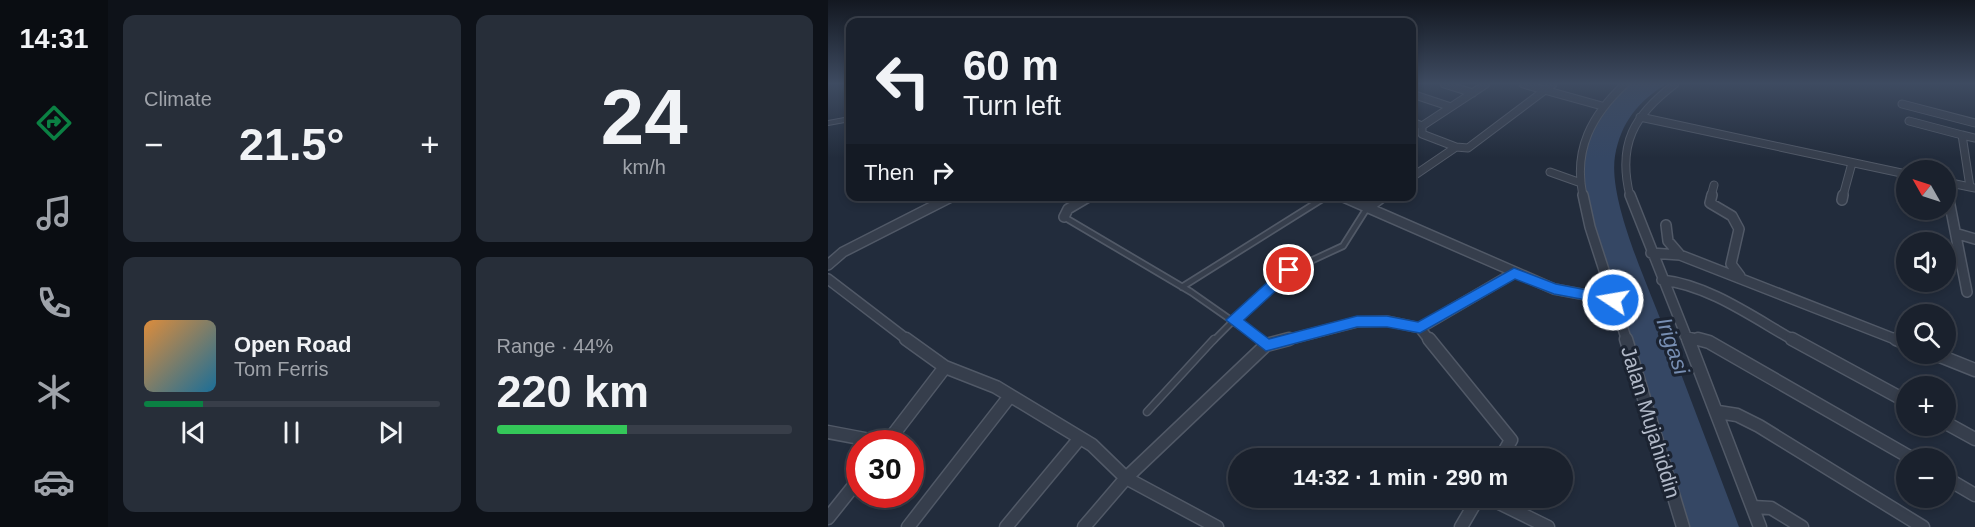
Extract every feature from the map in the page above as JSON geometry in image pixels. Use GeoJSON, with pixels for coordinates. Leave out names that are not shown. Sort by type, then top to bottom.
{"type":"FeatureCollection","features":[{"type":"Feature","properties":{"kind":"street"},"geometry":{"type":"LineString","coordinates":[[1449,109],[1422,126],[1421,133],[1456,147],[1468,148],[1521,109]]}},
{"type":"Feature","properties":{"kind":"street","name":"Jalan Mujahiddin"},"geometry":{"type":"LineString","coordinates":[[1601,109],[1584,141],[1581,183],[1590,227],[1641,384],[1683,527]]}},
{"type":"Feature","properties":{"kind":"street"},"geometry":{"type":"LineString","coordinates":[[1646,109],[1629,138],[1624,173],[1633,209],[1718,412],[1760,527]]}},
{"type":"Feature","properties":{"kind":"street"},"geometry":{"type":"LineString","coordinates":[[1920,109],[1975,123]]}},
{"type":"Feature","properties":{"kind":"street"},"geometry":{"type":"LineString","coordinates":[[1640,117],[1896,172]]}},
{"type":"Feature","properties":{"kind":"street"},"geometry":{"type":"LineString","coordinates":[[1909,121],[1975,138]]}},
{"type":"Feature","properties":{"kind":"street"},"geometry":{"type":"LineString","coordinates":[[1416,124],[1422,126]]}},
{"type":"Feature","properties":{"kind":"street"},"geometry":{"type":"LineString","coordinates":[[1956,186],[1972,188],[1962,135]]}},
{"type":"Feature","properties":{"kind":"street"},"geometry":{"type":"LineString","coordinates":[[1416,174],[1456,147]]}},
{"type":"Feature","properties":{"kind":"street"},"geometry":{"type":"LineString","coordinates":[[1842,200],[1851,163]]}},
{"type":"Feature","properties":{"kind":"street"},"geometry":{"type":"LineString","coordinates":[[1550,172],[1581,183]]}},
{"type":"Feature","properties":{"kind":"street"},"geometry":{"type":"LineString","coordinates":[[1714,185],[1710,202],[1732,216],[1738,224],[1739,237],[1731,264],[1744,279]]}},
{"type":"Feature","properties":{"kind":"street"},"geometry":{"type":"LineString","coordinates":[[829,263],[843,252],[943,201]]}},
{"type":"Feature","properties":{"kind":"street"},"geometry":{"type":"LineString","coordinates":[[1064,218],[1068,209],[1082,201]]}},
{"type":"Feature","properties":{"kind":"street"},"geometry":{"type":"LineString","coordinates":[[1352,201],[1554,289],[1613,300]]}},
{"type":"Feature","properties":{"kind":"street"},"geometry":{"type":"LineString","coordinates":[[1368,208],[1377,201]]}},
{"type":"Feature","properties":{"kind":"street"},"geometry":{"type":"LineString","coordinates":[[1955,220],[1967,292]]}},
{"type":"Feature","properties":{"kind":"street"},"geometry":{"type":"LineString","coordinates":[[1666,225],[1668,241],[1680,255]]}},
{"type":"Feature","properties":{"kind":"street"},"geometry":{"type":"LineString","coordinates":[[1958,234],[1975,239]]}},
{"type":"Feature","properties":{"kind":"street"},"geometry":{"type":"LineString","coordinates":[[1651,253],[1680,255],[1896,339]]}},
{"type":"Feature","properties":{"kind":"street"},"geometry":{"type":"LineString","coordinates":[[1964,269],[1975,272]]}},
{"type":"Feature","properties":{"kind":"street"},"geometry":{"type":"LineString","coordinates":[[1420,328],[1514,273]]}},
{"type":"Feature","properties":{"kind":"street"},"geometry":{"type":"LineString","coordinates":[[828,279],[859,305],[945,367],[970,375],[1010,396],[1092,445],[1126,477],[1217,527]]}},
{"type":"Feature","properties":{"kind":"street"},"geometry":{"type":"LineString","coordinates":[[1662,280],[1682,282],[1707,293],[1896,396]]}},
{"type":"Feature","properties":{"kind":"street"},"geometry":{"type":"LineString","coordinates":[[1084,527],[1126,477],[1266,345],[1357,322],[1387,321],[1420,328],[1511,440],[1506,448]]}},
{"type":"Feature","properties":{"kind":"street"},"geometry":{"type":"LineString","coordinates":[[1685,336],[1709,342],[1896,449]]}},
{"type":"Feature","properties":{"kind":"street"},"geometry":{"type":"LineString","coordinates":[[1956,362],[1975,370]]}},
{"type":"Feature","properties":{"kind":"street"},"geometry":{"type":"LineString","coordinates":[[896,430],[945,367]]}},
{"type":"Feature","properties":{"kind":"street"},"geometry":{"type":"LineString","coordinates":[[908,527],[1010,396]]}},
{"type":"Feature","properties":{"kind":"street"},"geometry":{"type":"LineString","coordinates":[[1718,412],[1737,415],[1759,426],[1923,527]]}},
{"type":"Feature","properties":{"kind":"street"},"geometry":{"type":"LineString","coordinates":[[1956,429],[1975,439]]}},
{"type":"Feature","properties":{"kind":"street"},"geometry":{"type":"LineString","coordinates":[[828,432],[846,435]]}},
{"type":"Feature","properties":{"kind":"street"},"geometry":{"type":"LineString","coordinates":[[1006,527],[1080,438]]}},
{"type":"Feature","properties":{"kind":"street"},"geometry":{"type":"LineString","coordinates":[[1956,484],[1975,495]]}},
{"type":"Feature","properties":{"kind":"street"},"geometry":{"type":"LineString","coordinates":[[828,518],[846,496]]}},
{"type":"Feature","properties":{"kind":"street"},"geometry":{"type":"LineString","coordinates":[[1753,507],[1771,508],[1802,527]]}},
{"type":"Feature","properties":{"kind":"street"},"geometry":{"type":"LineString","coordinates":[[1461,527],[1472,508]]}},
{"type":"Feature","properties":{"kind":"street"},"geometry":{"type":"LineString","coordinates":[[1509,508],[1548,527]]}},
{"type":"Feature","properties":{"kind":"lane"},"geometry":{"type":"LineString","coordinates":[[828,123],[846,120]]}},
{"type":"Feature","properties":{"kind":"lane"},"geometry":{"type":"LineString","coordinates":[[1182,287],[1320,201]]}},
{"type":"Feature","properties":{"kind":"lane"},"geometry":{"type":"LineString","coordinates":[[1147,412],[1234,320],[1289,270],[1335,251],[1348,242],[1356,231],[1361,213],[1368,208]]}},
{"type":"Feature","properties":{"kind":"lane"},"geometry":{"type":"LineString","coordinates":[[1064,218],[1182,287],[1234,320],[1266,345]]}},
{"type":"Feature","properties":{"kind":"water"},"geometry":{"type":"Polygon","coordinates":[[[1606,109],[1637,109],[1626,123],[1615,156],[1614,174],[1617,195],[1630,241],[1739,527],[1688,527],[1587,204],[1584,165],[1586,148],[1591,131],[1606,109]]]}},
{"type":"Feature","properties":{"kind":"route"},"geometry":{"type":"LineString","coordinates":[[1289,270],[1234,320],[1266,345],[1357,322],[1387,321],[1420,328],[1514,273],[1554,289],[1613,300]]}},
{"type":"Feature","properties":{"kind":"water label","name":"Irigasi"},"geometry":{"type":"Point","coordinates":[1673,346]}}]}
